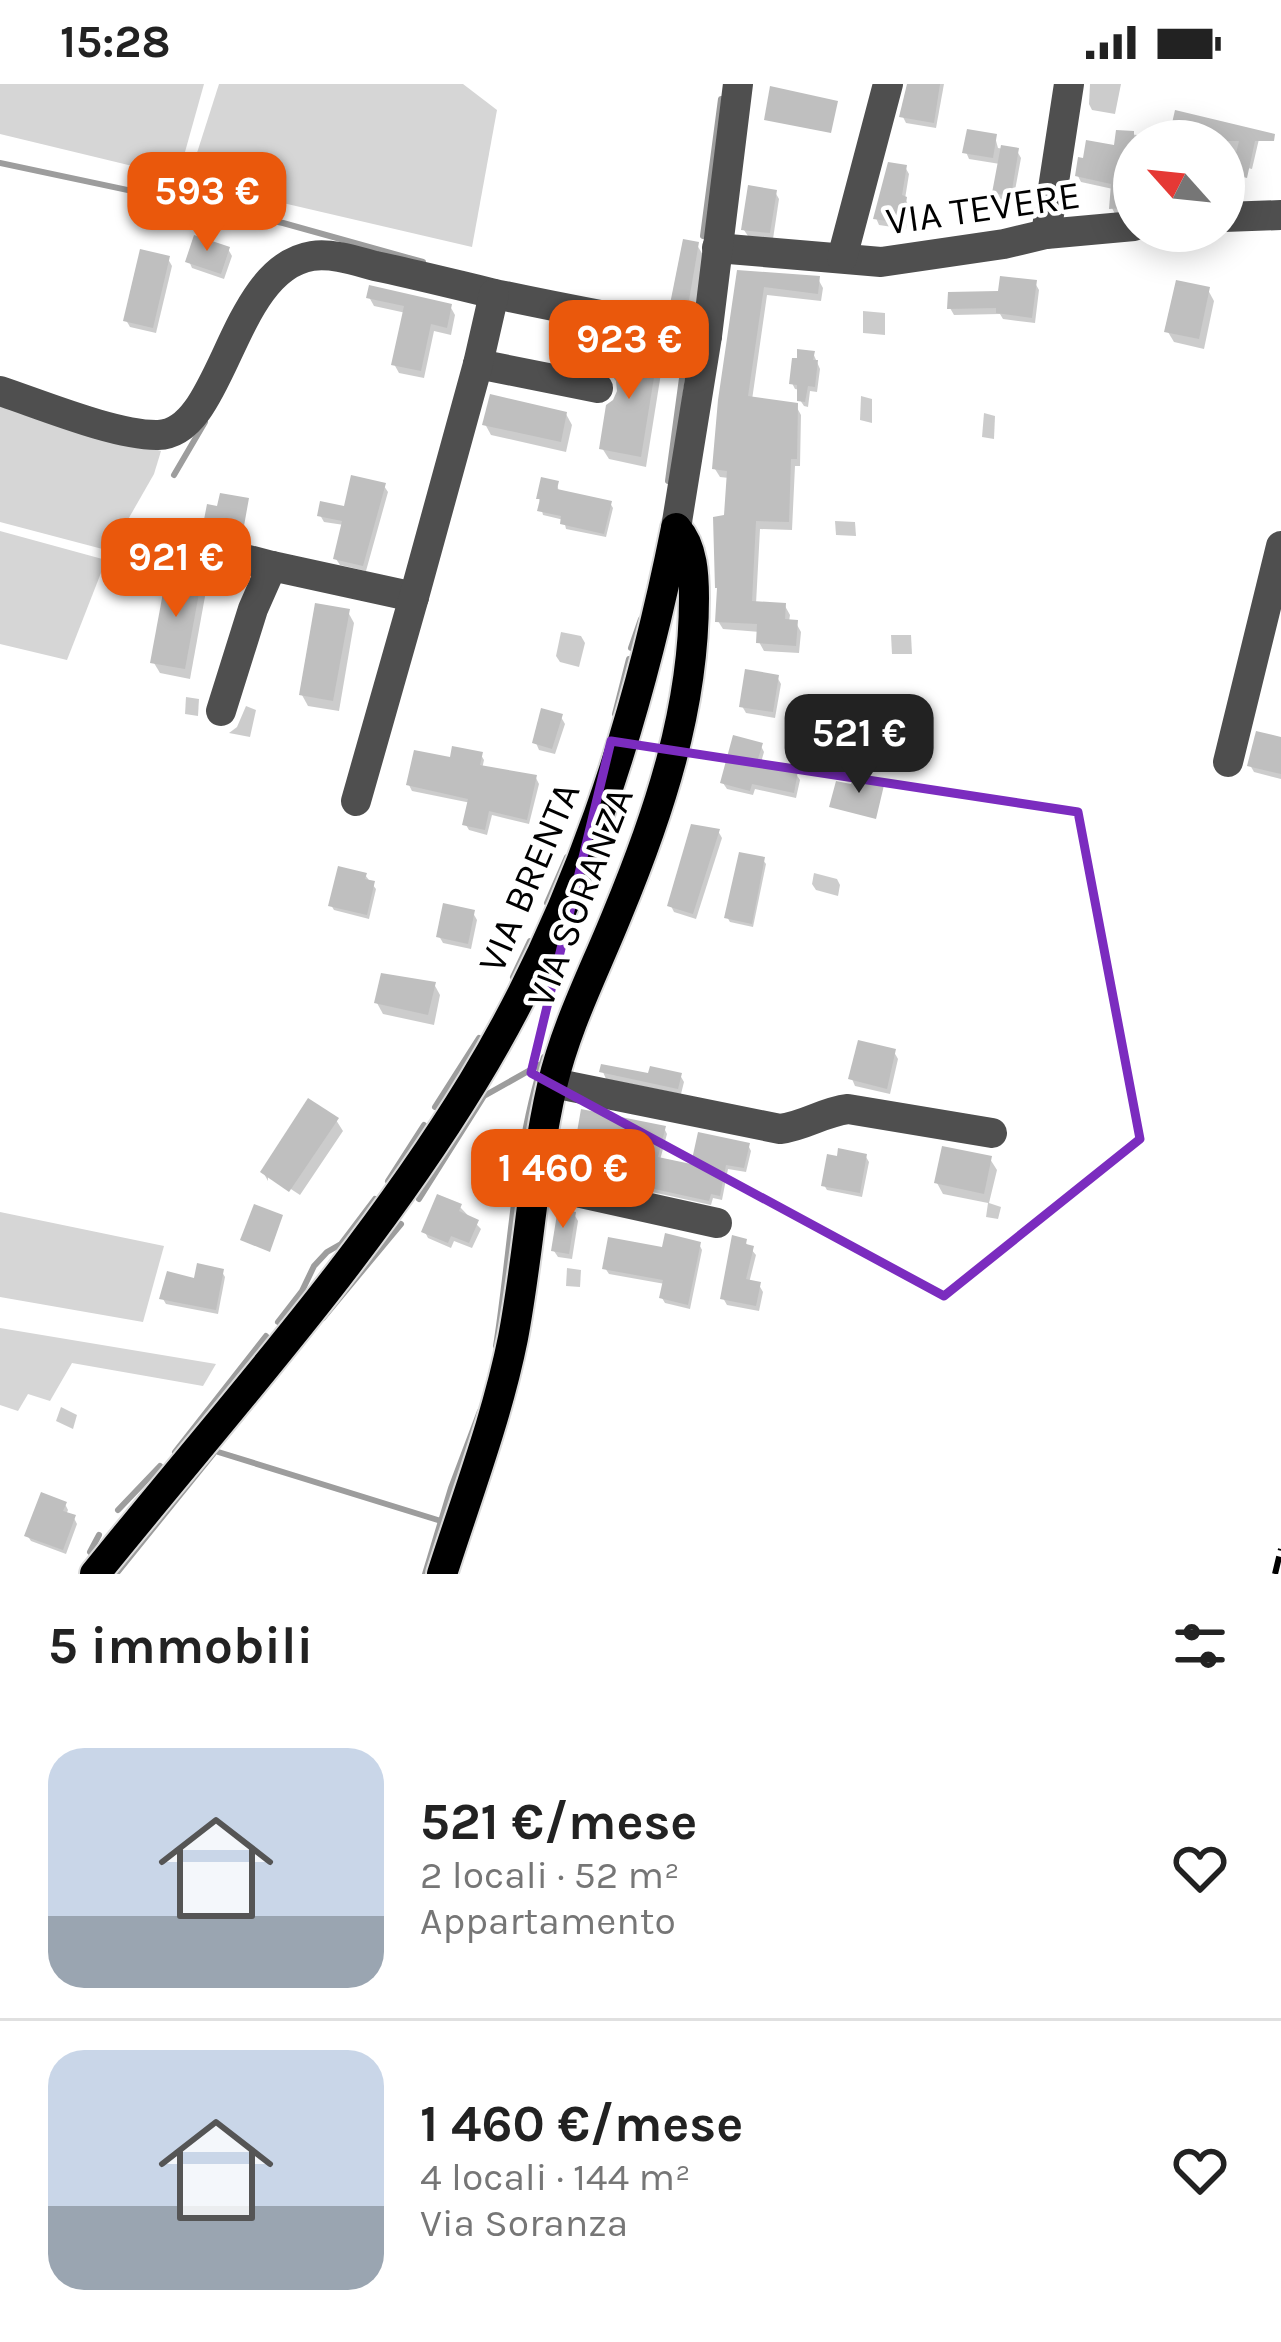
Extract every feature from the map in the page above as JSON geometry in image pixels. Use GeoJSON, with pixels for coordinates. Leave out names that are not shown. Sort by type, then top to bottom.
{"type":"FeatureCollection","features":[{"type":"Feature","properties":{"kind":"main road","name":"VIA SORANZA"},"geometry":{"type":"LineString","coordinates":[[442,1574],[511,1346],[553,1083],[570,1026],[646,841],[681,729],[690,672],[694,586],[685,539],[676,529]]}},
{"type":"Feature","properties":{"kind":"main road","name":"VIA BRENTA"},"geometry":{"type":"LineString","coordinates":[[95,1574],[378,1223],[497,1040],[554,930],[607,796],[635,708],[676,529]]}},
{"type":"Feature","properties":{"kind":"street","name":"VIA BRENTA"},"geometry":{"type":"LineString","coordinates":[[676,529],[707,336],[738,84]]}},
{"type":"Feature","properties":{"kind":"street","name":"VIA TEVERE"},"geometry":{"type":"LineString","coordinates":[[842,258],[888,84]]}},
{"type":"Feature","properties":{"kind":"street"},"geometry":{"type":"LineString","coordinates":[[1046,234],[1069,84]]}},
{"type":"Feature","properties":{"kind":"street"},"geometry":{"type":"LineString","coordinates":[[1245,216],[1281,215]]}},
{"type":"Feature","properties":{"kind":"street","name":"VIA TEVERE"},"geometry":{"type":"LineString","coordinates":[[718,248],[880,262],[1046,234],[1113,228]]}},
{"type":"Feature","properties":{"kind":"street"},"geometry":{"type":"LineString","coordinates":[[0,391],[117,429],[163,436],[177,430],[196,411],[260,291],[287,265],[326,256],[707,336]]}},
{"type":"Feature","properties":{"kind":"street"},"geometry":{"type":"LineString","coordinates":[[356,801],[494,293]]}},
{"type":"Feature","properties":{"kind":"street"},"geometry":{"type":"LineString","coordinates":[[478,364],[598,388]]}},
{"type":"Feature","properties":{"kind":"street"},"geometry":{"type":"LineString","coordinates":[[1228,762],[1281,546]]}},
{"type":"Feature","properties":{"kind":"street"},"geometry":{"type":"LineString","coordinates":[[206,549],[414,597]]}},
{"type":"Feature","properties":{"kind":"street"},"geometry":{"type":"LineString","coordinates":[[221,711],[253,609],[272,566]]}},
{"type":"Feature","properties":{"kind":"street"},"geometry":{"type":"LineString","coordinates":[[553,1083],[781,1129],[848,1108],[992,1133]]}},
{"type":"Feature","properties":{"kind":"street"},"geometry":{"type":"LineString","coordinates":[[536,1183],[717,1223]]}},
{"type":"Feature","properties":{"kind":"highlighted area"},"geometry":{"type":"Polygon","coordinates":[[[611,741],[1078,812],[1140,1139],[944,1296],[531,1073],[611,741]]]}},
{"type":"Feature","properties":{"kind":"shaded area"},"geometry":{"type":"Polygon","coordinates":[[[0,84],[204,84],[178,177],[0,134],[0,84]]]}},
{"type":"Feature","properties":{"kind":"shaded area"},"geometry":{"type":"Polygon","coordinates":[[[219,84],[463,84],[497,110],[472,247],[188,181],[219,84]]]}},
{"type":"Feature","properties":{"kind":"shaded area"},"geometry":{"type":"Polygon","coordinates":[[[0,402],[161,451],[154,474],[110,551],[0,522],[0,402]]]}},
{"type":"Feature","properties":{"kind":"shaded area"},"geometry":{"type":"Polygon","coordinates":[[[0,531],[106,560],[67,660],[0,644],[0,531]]]}},
{"type":"Feature","properties":{"kind":"shaded area"},"geometry":{"type":"Polygon","coordinates":[[[0,1212],[164,1246],[143,1322],[0,1297],[0,1212]]]}},
{"type":"Feature","properties":{"kind":"shaded area"},"geometry":{"type":"Polygon","coordinates":[[[0,1328],[216,1364],[203,1386],[72,1363],[50,1401],[28,1394],[18,1411],[0,1405],[0,1328]]]}},
{"type":"Feature","properties":{"kind":"building"},"geometry":{"type":"Polygon","coordinates":[[[907,84],[940,84],[934,123],[899,117],[907,84]]]}},
{"type":"Feature","properties":{"kind":"building"},"geometry":{"type":"Polygon","coordinates":[[[770,86],[838,101],[831,133],[764,120],[770,86]]]}},
{"type":"Feature","properties":{"kind":"building"},"geometry":{"type":"Polygon","coordinates":[[[1175,110],[1217,120],[1173,120],[1175,110]]]}},
{"type":"Feature","properties":{"kind":"building"},"geometry":{"type":"Polygon","coordinates":[[[1245,127],[1275,134],[1274,141],[1255,141],[1247,178],[1245,127]]]}},
{"type":"Feature","properties":{"kind":"building"},"geometry":{"type":"Polygon","coordinates":[[[967,129],[997,134],[993,158],[962,153],[967,129]]]}},
{"type":"Feature","properties":{"kind":"building"},"geometry":{"type":"Polygon","coordinates":[[[1086,140],[1113,145],[1113,209],[1109,209],[1111,184],[1075,176],[1086,140]]]}},
{"type":"Feature","properties":{"kind":"building"},"geometry":{"type":"Polygon","coordinates":[[[1001,145],[1019,148],[1011,196],[992,193],[1001,145]]]}},
{"type":"Feature","properties":{"kind":"building"},"geometry":{"type":"Polygon","coordinates":[[[888,162],[907,165],[903,223],[873,219],[888,162]]]}},
{"type":"Feature","properties":{"kind":"building"},"geometry":{"type":"Polygon","coordinates":[[[748,185],[777,190],[770,233],[741,230],[748,185]]]}},
{"type":"Feature","properties":{"kind":"building"},"geometry":{"type":"Polygon","coordinates":[[[194,235],[230,247],[221,274],[185,262],[194,235]]]}},
{"type":"Feature","properties":{"kind":"building"},"geometry":{"type":"Polygon","coordinates":[[[683,239],[699,242],[687,312],[669,309],[683,239]]]}},
{"type":"Feature","properties":{"kind":"building"},"geometry":{"type":"Polygon","coordinates":[[[140,249],[170,256],[153,328],[123,321],[140,249]]]}},
{"type":"Feature","properties":{"kind":"building"},"geometry":{"type":"Polygon","coordinates":[[[737,270],[820,276],[818,294],[764,287],[748,396],[798,403],[789,522],[756,521],[752,601],[786,603],[785,619],[798,620],[796,646],[756,643],[757,624],[715,622],[713,517],[724,515],[727,471],[712,469],[737,270]]]}},
{"type":"Feature","properties":{"kind":"building"},"geometry":{"type":"Polygon","coordinates":[[[1000,276],[1037,280],[1032,318],[996,313],[996,308],[947,309],[948,292],[998,291],[1000,276]]]}},
{"type":"Feature","properties":{"kind":"building"},"geometry":{"type":"Polygon","coordinates":[[[1176,280],[1210,287],[1199,339],[1164,332],[1176,280]]]}},
{"type":"Feature","properties":{"kind":"building"},"geometry":{"type":"Polygon","coordinates":[[[369,285],[452,304],[447,328],[431,324],[421,371],[391,365],[404,306],[366,298],[369,285]]]}},
{"type":"Feature","properties":{"kind":"building"},"geometry":{"type":"Polygon","coordinates":[[[616,347],[658,353],[641,457],[599,449],[606,405],[617,391],[611,374],[616,347]]]}},
{"type":"Feature","properties":{"kind":"building"},"geometry":{"type":"Polygon","coordinates":[[[797,349],[815,351],[813,360],[818,360],[815,387],[808,386],[805,402],[797,401],[797,385],[789,384],[797,349]]]}},
{"type":"Feature","properties":{"kind":"building"},"geometry":{"type":"Polygon","coordinates":[[[490,394],[567,412],[561,442],[482,425],[490,394]]]}},
{"type":"Feature","properties":{"kind":"building"},"geometry":{"type":"Polygon","coordinates":[[[351,475],[386,483],[363,566],[333,559],[342,521],[317,516],[320,501],[344,506],[351,475]]]}},
{"type":"Feature","properties":{"kind":"building"},"geometry":{"type":"Polygon","coordinates":[[[541,477],[559,481],[557,489],[612,501],[604,534],[560,524],[561,516],[537,511],[541,477]]]}},
{"type":"Feature","properties":{"kind":"building"},"geometry":{"type":"Polygon","coordinates":[[[220,493],[249,498],[242,537],[202,530],[207,504],[217,506],[220,493]]]}},
{"type":"Feature","properties":{"kind":"building"},"geometry":{"type":"Polygon","coordinates":[[[167,571],[202,577],[185,669],[150,663],[167,571]]]}},
{"type":"Feature","properties":{"kind":"building"},"geometry":{"type":"Polygon","coordinates":[[[315,603],[350,609],[333,701],[299,695],[315,603]]]}},
{"type":"Feature","properties":{"kind":"building"},"geometry":{"type":"Polygon","coordinates":[[[745,669],[779,675],[773,712],[739,707],[745,669]]]}},
{"type":"Feature","properties":{"kind":"building"},"geometry":{"type":"Polygon","coordinates":[[[541,708],[563,714],[552,749],[532,743],[541,708]]]}},
{"type":"Feature","properties":{"kind":"building"},"geometry":{"type":"Polygon","coordinates":[[[1256,731],[1281,737],[1281,774],[1247,766],[1256,731]]]}},
{"type":"Feature","properties":{"kind":"building"},"geometry":{"type":"Polygon","coordinates":[[[733,735],[763,743],[757,762],[798,771],[794,793],[752,784],[750,791],[720,783],[733,735]]]}},
{"type":"Feature","properties":{"kind":"building"},"geometry":{"type":"Polygon","coordinates":[[[452,746],[483,752],[480,765],[537,775],[527,820],[489,811],[485,830],[462,825],[468,799],[406,785],[414,750],[450,757],[452,746]]]}},
{"type":"Feature","properties":{"kind":"building"},"geometry":{"type":"Polygon","coordinates":[[[854,773],[885,781],[876,819],[829,807],[836,781],[851,784],[854,773]]]}},
{"type":"Feature","properties":{"kind":"building"},"geometry":{"type":"Polygon","coordinates":[[[691,824],[720,829],[693,914],[667,906],[691,824]]]}},
{"type":"Feature","properties":{"kind":"building"},"geometry":{"type":"Polygon","coordinates":[[[739,852],[765,857],[752,924],[724,918],[739,852]]]}},
{"type":"Feature","properties":{"kind":"building"},"geometry":{"type":"Polygon","coordinates":[[[338,866],[367,873],[365,879],[375,881],[367,915],[328,906],[338,866]]]}},
{"type":"Feature","properties":{"kind":"building"},"geometry":{"type":"Polygon","coordinates":[[[443,903],[475,910],[468,944],[436,937],[443,903]]]}},
{"type":"Feature","properties":{"kind":"building"},"geometry":{"type":"Polygon","coordinates":[[[381,973],[436,982],[428,1015],[374,1003],[381,973]]]}},
{"type":"Feature","properties":{"kind":"building"},"geometry":{"type":"Polygon","coordinates":[[[858,1040],[896,1049],[887,1089],[848,1079],[858,1040]]]}},
{"type":"Feature","properties":{"kind":"building"},"geometry":{"type":"Polygon","coordinates":[[[601,1064],[648,1073],[650,1066],[682,1073],[678,1089],[599,1072],[601,1064]]]}},
{"type":"Feature","properties":{"kind":"building"},"geometry":{"type":"Polygon","coordinates":[[[308,1098],[339,1118],[289,1192],[260,1172],[308,1098]]]}},
{"type":"Feature","properties":{"kind":"building"},"geometry":{"type":"Polygon","coordinates":[[[581,1109],[666,1126],[658,1157],[691,1164],[698,1132],[750,1143],[744,1168],[726,1165],[720,1196],[711,1194],[709,1201],[563,1169],[581,1109]]]}},
{"type":"Feature","properties":{"kind":"building"},"geometry":{"type":"Polygon","coordinates":[[[942,1146],[992,1156],[984,1194],[934,1183],[942,1146]]]}},
{"type":"Feature","properties":{"kind":"building"},"geometry":{"type":"Polygon","coordinates":[[[838,1148],[867,1154],[860,1193],[821,1186],[827,1154],[837,1156],[838,1148]]]}},
{"type":"Feature","properties":{"kind":"building"},"geometry":{"type":"Polygon","coordinates":[[[437,1194],[462,1204],[459,1211],[479,1220],[469,1243],[451,1236],[448,1243],[421,1232],[437,1194]]]}},
{"type":"Feature","properties":{"kind":"building"},"geometry":{"type":"Polygon","coordinates":[[[254,1204],[283,1215],[270,1252],[240,1240],[254,1204]]]}},
{"type":"Feature","properties":{"kind":"building"},"geometry":{"type":"Polygon","coordinates":[[[558,1208],[576,1212],[569,1254],[551,1251],[558,1208]]]}},
{"type":"Feature","properties":{"kind":"building"},"geometry":{"type":"Polygon","coordinates":[[[665,1233],[701,1242],[688,1305],[659,1298],[663,1280],[602,1269],[608,1237],[662,1247],[665,1233]]]}},
{"type":"Feature","properties":{"kind":"building"},"geometry":{"type":"Polygon","coordinates":[[[732,1235],[754,1246],[746,1279],[761,1282],[756,1306],[720,1299],[732,1235]]]}},
{"type":"Feature","properties":{"kind":"building"},"geometry":{"type":"Polygon","coordinates":[[[197,1263],[224,1269],[216,1310],[159,1299],[167,1271],[194,1278],[197,1263]]]}},
{"type":"Feature","properties":{"kind":"building"},"geometry":{"type":"Polygon","coordinates":[[[41,1492],[67,1502],[63,1511],[76,1515],[63,1550],[24,1536],[41,1492]]]}},
{"type":"Feature","properties":{"kind":"waterway"},"geometry":{"type":"LineString","coordinates":[[703,236],[721,99]]}},
{"type":"Feature","properties":{"kind":"waterway"},"geometry":{"type":"LineString","coordinates":[[0,163],[283,223],[423,262]]}},
{"type":"Feature","properties":{"kind":"waterway"},"geometry":{"type":"LineString","coordinates":[[668,481],[686,349],[680,343]]}},
{"type":"Feature","properties":{"kind":"waterway"},"geometry":{"type":"LineString","coordinates":[[174,475],[205,422]]}},
{"type":"Feature","properties":{"kind":"waterway"},"geometry":{"type":"LineString","coordinates":[[631,648],[641,619]]}},
{"type":"Feature","properties":{"kind":"waterway"},"geometry":{"type":"LineString","coordinates":[[615,714],[629,659]]}},
{"type":"Feature","properties":{"kind":"waterway"},"geometry":{"type":"LineString","coordinates":[[547,903],[567,857]]}},
{"type":"Feature","properties":{"kind":"waterway"},"geometry":{"type":"LineString","coordinates":[[513,977],[530,941]]}},
{"type":"Feature","properties":{"kind":"waterway"},"geometry":{"type":"LineString","coordinates":[[435,1107],[479,1038]]}},
{"type":"Feature","properties":{"kind":"waterway"},"geometry":{"type":"LineString","coordinates":[[496,1346],[520,1164],[544,1057]]}},
{"type":"Feature","properties":{"kind":"waterway"},"geometry":{"type":"LineString","coordinates":[[419,1199],[484,1096],[539,1065]]}},
{"type":"Feature","properties":{"kind":"waterway"},"geometry":{"type":"LineString","coordinates":[[388,1181],[424,1125]]}},
{"type":"Feature","properties":{"kind":"waterway"},"geometry":{"type":"LineString","coordinates":[[278,1322],[314,1266],[341,1244],[375,1199]]}},
{"type":"Feature","properties":{"kind":"waterway"},"geometry":{"type":"LineString","coordinates":[[323,1318],[401,1224]]}},
{"type":"Feature","properties":{"kind":"waterway"},"geometry":{"type":"LineString","coordinates":[[175,1452],[266,1336]]}},
{"type":"Feature","properties":{"kind":"waterway"},"geometry":{"type":"LineString","coordinates":[[425,1574],[480,1411]]}},
{"type":"Feature","properties":{"kind":"waterway"},"geometry":{"type":"LineString","coordinates":[[215,1451],[441,1521]]}},
{"type":"Feature","properties":{"kind":"waterway"},"geometry":{"type":"LineString","coordinates":[[116,1574],[213,1454]]}},
{"type":"Feature","properties":{"kind":"waterway"},"geometry":{"type":"LineString","coordinates":[[118,1510],[160,1466]]}},
{"type":"Feature","properties":{"kind":"waterway"},"geometry":{"type":"LineString","coordinates":[[90,1552],[99,1535]]}},
{"type":"Feature","properties":{"kind":"railway"},"geometry":{"type":"LineString","coordinates":[[1275,1574],[1281,1549]]}}]}
